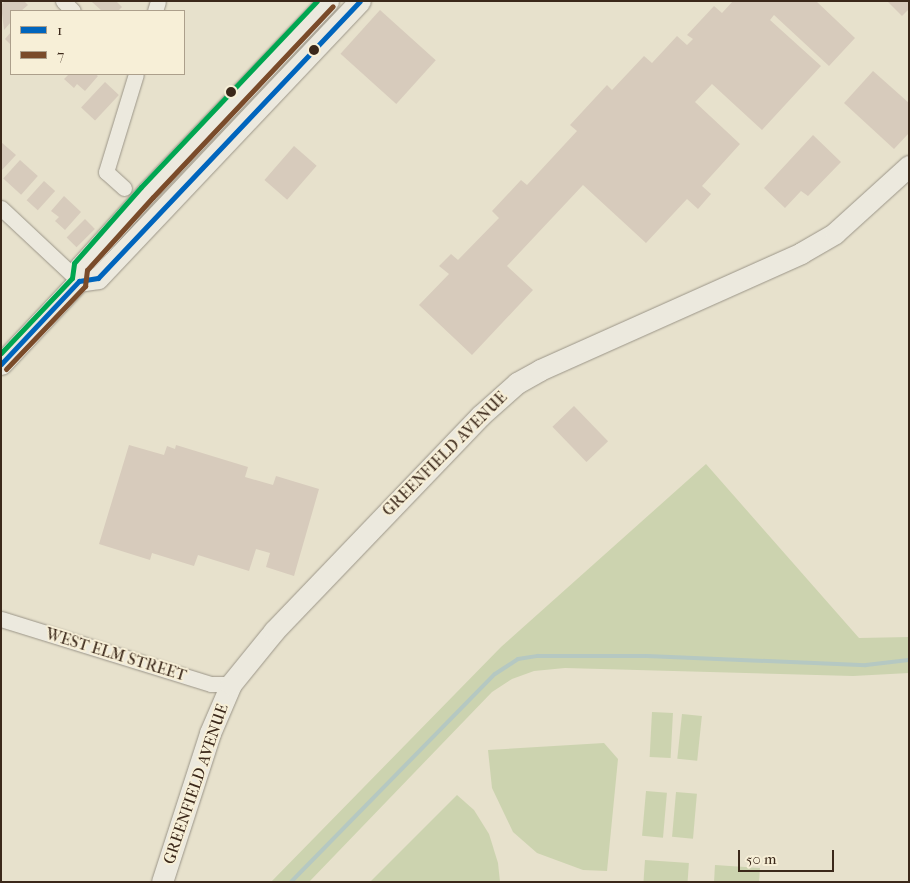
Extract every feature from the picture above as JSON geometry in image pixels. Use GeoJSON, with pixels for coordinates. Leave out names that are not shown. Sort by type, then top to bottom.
{"type":"FeatureCollection","features":[{"type":"Feature","properties":{"kind":"street"},"geometry":{"type":"LineString","coordinates":[[63,1],[72,10]]}},
{"type":"Feature","properties":{"kind":"street"},"geometry":{"type":"LineString","coordinates":[[79,281],[80,267],[147,192],[328,1]]}},
{"type":"Feature","properties":{"kind":"street"},"geometry":{"type":"LineString","coordinates":[[1,364],[79,281],[98,278],[360,1]]}},
{"type":"Feature","properties":{"kind":"street"},"geometry":{"type":"LineString","coordinates":[[124,188],[106,172],[136,75]]}},
{"type":"Feature","properties":{"kind":"street","name":"GREENFIELD AVENUE"},"geometry":{"type":"LineString","coordinates":[[162,882],[210,733],[232,684],[279,625],[480,416],[517,383],[801,253],[835,233],[862,211],[909,166]]}},
{"type":"Feature","properties":{"kind":"street"},"geometry":{"type":"LineString","coordinates":[[1,208],[79,281]]}},
{"type":"Feature","properties":{"kind":"street","name":"WEST ELM STREET"},"geometry":{"type":"LineString","coordinates":[[1,619],[211,684],[232,684]]}},
{"type":"Feature","properties":{"kind":"green space"},"geometry":{"type":"Polygon","coordinates":[[[706,464],[859,638],[909,637],[909,673],[853,676],[565,668],[534,671],[512,679],[492,692],[309,882],[271,882],[501,647],[706,464]]]}},
{"type":"Feature","properties":{"kind":"green space"},"geometry":{"type":"Polygon","coordinates":[[[652,712],[673,713],[671,758],[650,757],[652,712]]]}},
{"type":"Feature","properties":{"kind":"green space"},"geometry":{"type":"Polygon","coordinates":[[[682,714],[702,716],[697,761],[677,759],[682,714]]]}},
{"type":"Feature","properties":{"kind":"green space"},"geometry":{"type":"Polygon","coordinates":[[[604,743],[618,759],[607,871],[583,870],[537,853],[513,832],[492,788],[488,750],[604,743]]]}},
{"type":"Feature","properties":{"kind":"green space"},"geometry":{"type":"Polygon","coordinates":[[[646,791],[667,793],[663,838],[642,836],[646,791]]]}},
{"type":"Feature","properties":{"kind":"green space"},"geometry":{"type":"Polygon","coordinates":[[[676,792],[697,794],[693,839],[672,837],[676,792]]]}},
{"type":"Feature","properties":{"kind":"green space"},"geometry":{"type":"Polygon","coordinates":[[[457,795],[474,810],[489,834],[498,863],[500,882],[370,882],[457,795]]]}},
{"type":"Feature","properties":{"kind":"green space"},"geometry":{"type":"Polygon","coordinates":[[[645,860],[689,863],[688,882],[644,881],[645,860]]]}},
{"type":"Feature","properties":{"kind":"green space"},"geometry":{"type":"Polygon","coordinates":[[[715,865],[760,868],[759,882],[714,882],[715,865]]]}},
{"type":"Feature","properties":{"kind":"building"},"geometry":{"type":"Polygon","coordinates":[[[5,1],[24,1],[28,5],[22,10],[10,10],[10,23],[4,30],[1,5],[5,1]]]}},
{"type":"Feature","properties":{"kind":"building"},"geometry":{"type":"Polygon","coordinates":[[[116,1],[122,7],[119,10],[101,10],[92,2],[116,1]]]}},
{"type":"Feature","properties":{"kind":"building"},"geometry":{"type":"Polygon","coordinates":[[[733,1],[816,1],[855,38],[829,66],[774,15],[770,20],[821,66],[762,130],[712,84],[695,102],[740,144],[702,186],[711,194],[698,209],[687,199],[646,243],[583,185],[507,266],[533,290],[472,355],[419,305],[449,274],[439,266],[451,254],[458,260],[499,218],[492,211],[521,180],[527,185],[577,131],[570,125],[607,85],[612,90],[644,56],[652,63],[677,36],[687,45],[693,39],[687,35],[714,6],[722,13],[733,1]]]}},
{"type":"Feature","properties":{"kind":"building"},"geometry":{"type":"Polygon","coordinates":[[[887,1],[909,1],[909,9],[902,16],[887,1]]]}},
{"type":"Feature","properties":{"kind":"building"},"geometry":{"type":"Polygon","coordinates":[[[380,10],[436,60],[396,104],[341,54],[380,10]]]}},
{"type":"Feature","properties":{"kind":"building"},"geometry":{"type":"Polygon","coordinates":[[[10,33],[10,44],[5,39],[10,33]]]}},
{"type":"Feature","properties":{"kind":"building"},"geometry":{"type":"Polygon","coordinates":[[[873,71],[909,103],[909,133],[894,149],[844,103],[873,71]]]}},
{"type":"Feature","properties":{"kind":"building"},"geometry":{"type":"Polygon","coordinates":[[[68,75],[98,76],[85,91],[77,84],[74,88],[64,79],[68,75]]]}},
{"type":"Feature","properties":{"kind":"building"},"geometry":{"type":"Polygon","coordinates":[[[105,82],[119,95],[95,121],[81,108],[105,82]]]}},
{"type":"Feature","properties":{"kind":"building"},"geometry":{"type":"Polygon","coordinates":[[[813,135],[841,162],[808,196],[801,191],[785,208],[764,188],[813,135]]]}},
{"type":"Feature","properties":{"kind":"building"},"geometry":{"type":"Polygon","coordinates":[[[1,142],[16,155],[1,171],[1,142]]]}},
{"type":"Feature","properties":{"kind":"building"},"geometry":{"type":"Polygon","coordinates":[[[294,146],[317,166],[287,200],[264,180],[294,146]]]}},
{"type":"Feature","properties":{"kind":"building"},"geometry":{"type":"Polygon","coordinates":[[[20,160],[38,176],[21,195],[3,179],[20,160]]]}},
{"type":"Feature","properties":{"kind":"building"},"geometry":{"type":"Polygon","coordinates":[[[44,181],[55,191],[38,210],[27,200],[44,181]]]}},
{"type":"Feature","properties":{"kind":"building"},"geometry":{"type":"Polygon","coordinates":[[[64,196],[81,212],[65,230],[55,221],[59,217],[51,211],[64,196]]]}},
{"type":"Feature","properties":{"kind":"building"},"geometry":{"type":"Polygon","coordinates":[[[85,219],[95,229],[77,247],[67,237],[85,219]]]}},
{"type":"Feature","properties":{"kind":"building"},"geometry":{"type":"Polygon","coordinates":[[[574,406],[608,441],[586,462],[552,427],[574,406]]]}},
{"type":"Feature","properties":{"kind":"building"},"geometry":{"type":"Polygon","coordinates":[[[129,445],[164,455],[167,446],[175,449],[176,445],[248,467],[245,477],[273,485],[276,476],[319,489],[294,576],[266,567],[270,553],[256,549],[249,571],[198,555],[194,566],[152,553],[150,560],[99,544],[129,445]]]}},
{"type":"Feature","properties":{"kind":"waterway"},"geometry":{"type":"LineString","coordinates":[[291,882],[495,674],[518,659],[538,656],[647,656],[866,665],[909,660]]}},
{"type":"Feature","properties":{"kind":"transit line"},"geometry":{"type":"LineString","coordinates":[[1,353],[72,278],[74,263],[141,187],[317,1]]}},
{"type":"Feature","properties":{"kind":"transit line","name":"1"},"geometry":{"type":"LineString","coordinates":[[1,364],[79,281],[98,278],[360,1]]}},
{"type":"Feature","properties":{"kind":"transit line","name":"7"},"geometry":{"type":"LineString","coordinates":[[6,369],[85,286],[87,270],[333,6]]}}]}
